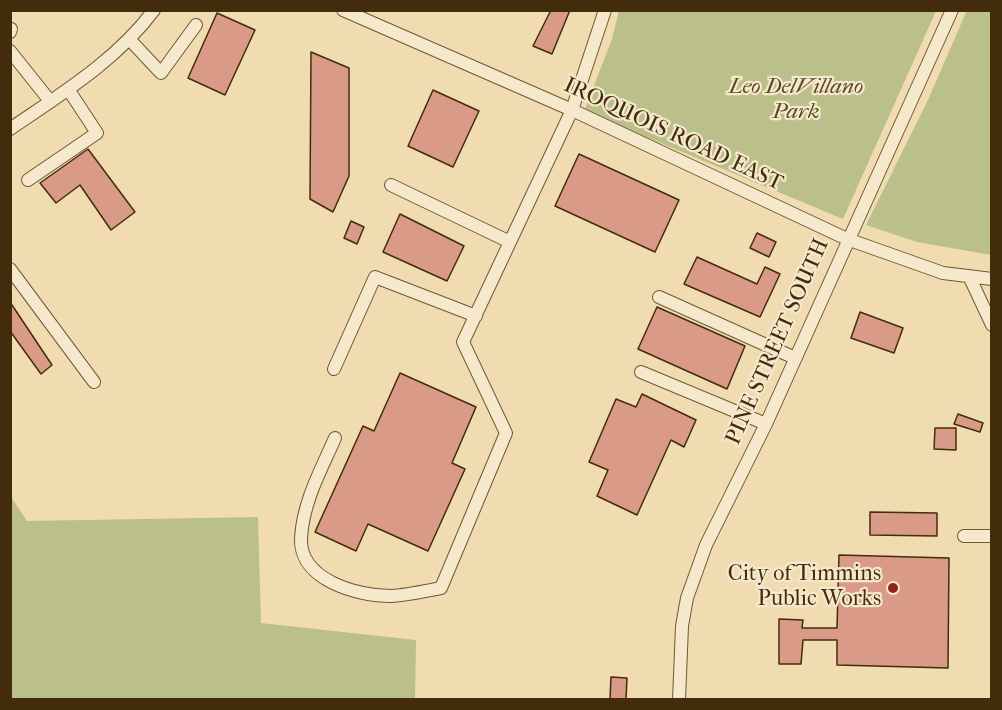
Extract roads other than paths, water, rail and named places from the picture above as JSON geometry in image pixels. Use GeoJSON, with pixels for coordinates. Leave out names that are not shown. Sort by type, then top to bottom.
{"type":"FeatureCollection","features":[{"type":"Feature","properties":{"kind":"street"},"geometry":{"type":"LineString","coordinates":[[10,129],[68,89],[130,40],[154,10]]}},
{"type":"Feature","properties":{"kind":"street","name":"IROQUOIS ROAD EAST"},"geometry":{"type":"LineString","coordinates":[[343,10],[572,110],[847,239],[943,273],[992,279]]}},
{"type":"Feature","properties":{"kind":"street"},"geometry":{"type":"LineString","coordinates":[[335,438],[310,495],[301,539],[306,564],[334,586],[390,596],[441,588],[506,433],[463,342],[572,110],[606,10]]}},
{"type":"Feature","properties":{"kind":"street","name":"PINE STREET SOUTH"},"geometry":{"type":"LineString","coordinates":[[679,699],[682,626],[687,598],[706,545],[766,424],[847,239],[952,10]]}},
{"type":"Feature","properties":{"kind":"street"},"geometry":{"type":"LineString","coordinates":[[130,40],[161,73],[196,25]]}},
{"type":"Feature","properties":{"kind":"street"},"geometry":{"type":"LineString","coordinates":[[10,51],[50,101]]}},
{"type":"Feature","properties":{"kind":"street"},"geometry":{"type":"LineString","coordinates":[[28,180],[98,133],[68,89]]}},
{"type":"Feature","properties":{"kind":"street"},"geometry":{"type":"LineString","coordinates":[[391,185],[510,242]]}},
{"type":"Feature","properties":{"kind":"street"},"geometry":{"type":"LineString","coordinates":[[10,269],[94,382]]}},
{"type":"Feature","properties":{"kind":"street"},"geometry":{"type":"LineString","coordinates":[[969,276],[992,326]]}},
{"type":"Feature","properties":{"kind":"street"},"geometry":{"type":"LineString","coordinates":[[334,369],[375,277],[476,316]]}},
{"type":"Feature","properties":{"kind":"street"},"geometry":{"type":"LineString","coordinates":[[659,297],[795,358]]}},
{"type":"Feature","properties":{"kind":"street"},"geometry":{"type":"LineString","coordinates":[[641,372],[766,424]]}},
{"type":"Feature","properties":{"kind":"street"},"geometry":{"type":"LineString","coordinates":[[964,536],[992,536]]}},
{"type":"Feature","properties":{"kind":"place","name":"City of Timmins Public Works"},"geometry":{"type":"Point","coordinates":[893,588]}},
{"type":"Feature","properties":{"kind":"park label","name":"Leo DelVillano Park"},"geometry":{"type":"Point","coordinates":[796,100]}}]}
